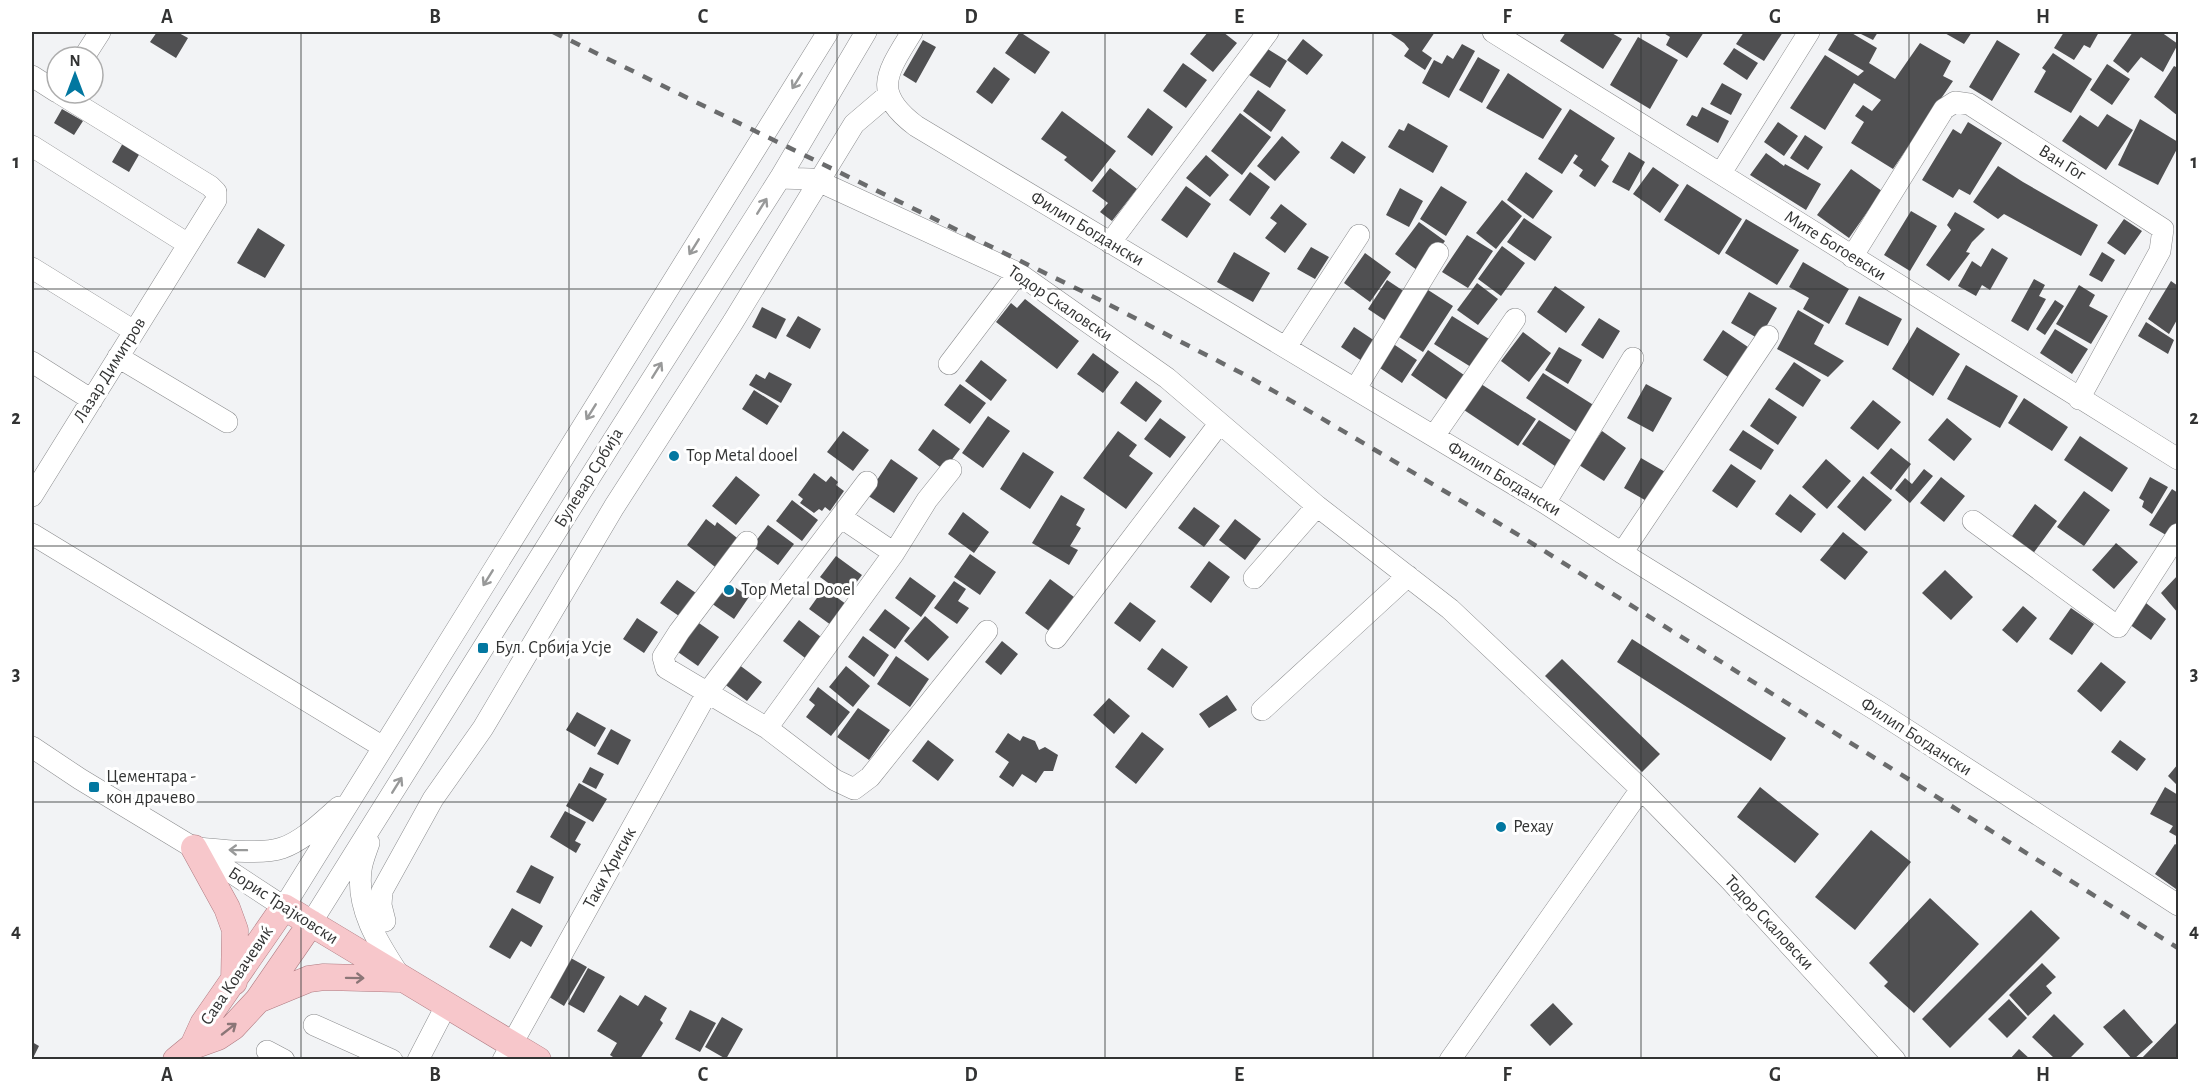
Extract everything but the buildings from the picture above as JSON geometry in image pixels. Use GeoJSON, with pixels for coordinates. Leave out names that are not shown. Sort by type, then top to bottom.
{"type":"FeatureCollection","features":[{"type":"Feature","properties":{"kind":"main road"},"geometry":{"type":"LineString","coordinates":[[194,848],[227,908],[235,930],[234,982]]}},
{"type":"Feature","properties":{"kind":"main road","name":"Борис Трајковски"},"geometry":{"type":"LineString","coordinates":[[284,907],[401,979],[447,1004],[507,1051],[538,1059]]}},
{"type":"Feature","properties":{"kind":"main road","name":"Сава Ковачевиќ"},"geometry":{"type":"LineString","coordinates":[[184,1053],[284,907]]}},
{"type":"Feature","properties":{"kind":"main road","name":"Сава Ковачевиќ"},"geometry":{"type":"LineString","coordinates":[[184,1053],[218,1037],[233,1027],[258,1000],[311,924]]}},
{"type":"Feature","properties":{"kind":"main road"},"geometry":{"type":"LineString","coordinates":[[258,1000],[309,979],[324,977],[401,979]]}},
{"type":"Feature","properties":{"kind":"street"},"geometry":{"type":"LineString","coordinates":[[92,45],[100,32]]}},
{"type":"Feature","properties":{"kind":"street","name":"Булевар Србија"},"geometry":{"type":"LineString","coordinates":[[284,907],[828,32]]}},
{"type":"Feature","properties":{"kind":"street","name":"Булевар Србија"},"geometry":{"type":"LineString","coordinates":[[311,924],[780,178],[866,32]]}},
{"type":"Feature","properties":{"kind":"street"},"geometry":{"type":"LineString","coordinates":[[386,921],[381,904],[382,891],[433,799],[483,728],[614,507],[733,322],[854,124],[888,95],[888,82],[892,67],[912,32]]}},
{"type":"Feature","properties":{"kind":"street"},"geometry":{"type":"LineString","coordinates":[[1110,243],[1268,32]]}},
{"type":"Feature","properties":{"kind":"street","name":"Мите Богоевски"},"geometry":{"type":"LineString","coordinates":[[1493,32],[2178,459]]}},
{"type":"Feature","properties":{"kind":"street"},"geometry":{"type":"LineString","coordinates":[[1721,173],[1809,32]]}},
{"type":"Feature","properties":{"kind":"street"},"geometry":{"type":"LineString","coordinates":[[32,76],[45,84]]}},
{"type":"Feature","properties":{"kind":"street","name":"Филип Богдански"},"geometry":{"type":"LineString","coordinates":[[888,95],[893,106],[901,115],[916,126],[1545,503],[1879,712],[2178,905]]}},
{"type":"Feature","properties":{"kind":"street","name":"Ван Гог"},"geometry":{"type":"LineString","coordinates":[[1852,256],[1944,109],[1955,102],[1969,104],[2163,229],[2160,251],[2079,399]]}},
{"type":"Feature","properties":{"kind":"street","name":"Лазар Димитров"},"geometry":{"type":"LineString","coordinates":[[32,496],[40,463],[92,400],[216,200],[216,192],[79,105]]}},
{"type":"Feature","properties":{"kind":"street"},"geometry":{"type":"LineString","coordinates":[[32,146],[188,244]]}},
{"type":"Feature","properties":{"kind":"street","name":"Тодор Скаловски"},"geometry":{"type":"LineString","coordinates":[[780,178],[818,181],[1018,273],[1167,378],[1317,506],[1450,609],[1641,789],[1730,880],[1894,1059]]}},
{"type":"Feature","properties":{"kind":"street"},"geometry":{"type":"LineString","coordinates":[[1286,347],[1359,236]]}},
{"type":"Feature","properties":{"kind":"street"},"geometry":{"type":"LineString","coordinates":[[1356,388],[1438,253]]}},
{"type":"Feature","properties":{"kind":"street"},"geometry":{"type":"LineString","coordinates":[[32,268],[134,331]]}},
{"type":"Feature","properties":{"kind":"street"},"geometry":{"type":"LineString","coordinates":[[949,364],[1018,273]]}},
{"type":"Feature","properties":{"kind":"street"},"geometry":{"type":"LineString","coordinates":[[1434,436],[1515,319]]}},
{"type":"Feature","properties":{"kind":"street"},"geometry":{"type":"LineString","coordinates":[[1622,553],[1768,336]]}},
{"type":"Feature","properties":{"kind":"street"},"geometry":{"type":"LineString","coordinates":[[118,357],[227,422]]}},
{"type":"Feature","properties":{"kind":"street"},"geometry":{"type":"LineString","coordinates":[[1545,503],[1633,358]]}},
{"type":"Feature","properties":{"kind":"street"},"geometry":{"type":"LineString","coordinates":[[32,362],[92,400]]}},
{"type":"Feature","properties":{"kind":"street"},"geometry":{"type":"LineString","coordinates":[[1056,638],[1219,424]]}},
{"type":"Feature","properties":{"kind":"street"},"geometry":{"type":"LineString","coordinates":[[767,728],[894,552],[927,500],[951,470]]}},
{"type":"Feature","properties":{"kind":"street","name":"Таки Хрисик"},"geometry":{"type":"LineString","coordinates":[[507,1051],[707,693],[842,518],[867,482]]}},
{"type":"Feature","properties":{"kind":"street"},"geometry":{"type":"LineString","coordinates":[[1254,578],[1317,506]]}},
{"type":"Feature","properties":{"kind":"street"},"geometry":{"type":"LineString","coordinates":[[842,518],[894,552]]}},
{"type":"Feature","properties":{"kind":"street"},"geometry":{"type":"LineString","coordinates":[[1973,521],[2118,627],[2178,534]]}},
{"type":"Feature","properties":{"kind":"street"},"geometry":{"type":"LineString","coordinates":[[32,534],[383,747]]}},
{"type":"Feature","properties":{"kind":"street"},"geometry":{"type":"LineString","coordinates":[[747,542],[679,632],[663,657],[666,668],[767,728],[835,780],[854,789],[870,777],[987,631]]}},
{"type":"Feature","properties":{"kind":"street"},"geometry":{"type":"LineString","coordinates":[[1262,710],[1408,576]]}},
{"type":"Feature","properties":{"kind":"street","name":"Борис Трајковски"},"geometry":{"type":"LineString","coordinates":[[34,750],[194,848],[284,907]]}},
{"type":"Feature","properties":{"kind":"street"},"geometry":{"type":"LineString","coordinates":[[1450,1059],[1641,789]]}},
{"type":"Feature","properties":{"kind":"street"},"geometry":{"type":"LineString","coordinates":[[194,848],[259,851],[282,848],[318,824],[353,794]]}},
{"type":"Feature","properties":{"kind":"street"},"geometry":{"type":"LineString","coordinates":[[376,819],[361,868],[362,901],[374,937],[401,979]]}},
{"type":"Feature","properties":{"kind":"street"},"geometry":{"type":"LineString","coordinates":[[418,1059],[447,1004]]}},
{"type":"Feature","properties":{"kind":"street"},"geometry":{"type":"LineString","coordinates":[[314,1025],[392,1059]]}},
{"type":"Feature","properties":{"kind":"railway"},"geometry":{"type":"LineString","coordinates":[[553,32],[1100,300],[1249,377],[1522,537],[2178,948]]}},
{"type":"Feature","properties":{"kind":"place","name":"Top Metal dooel"},"geometry":{"type":"Point","coordinates":[674,456]}},
{"type":"Feature","properties":{"kind":"place","name":"Top Metal Dooel"},"geometry":{"type":"Point","coordinates":[729,590]}},
{"type":"Feature","properties":{"kind":"place","name":"Бул. Србија Усје"},"geometry":{"type":"Point","coordinates":[483,648]}},
{"type":"Feature","properties":{"kind":"place","name":"Цементара - кон драчево"},"geometry":{"type":"Point","coordinates":[94,787]}},
{"type":"Feature","properties":{"kind":"place","name":"Рехау"},"geometry":{"type":"Point","coordinates":[1501,827]}}]}
